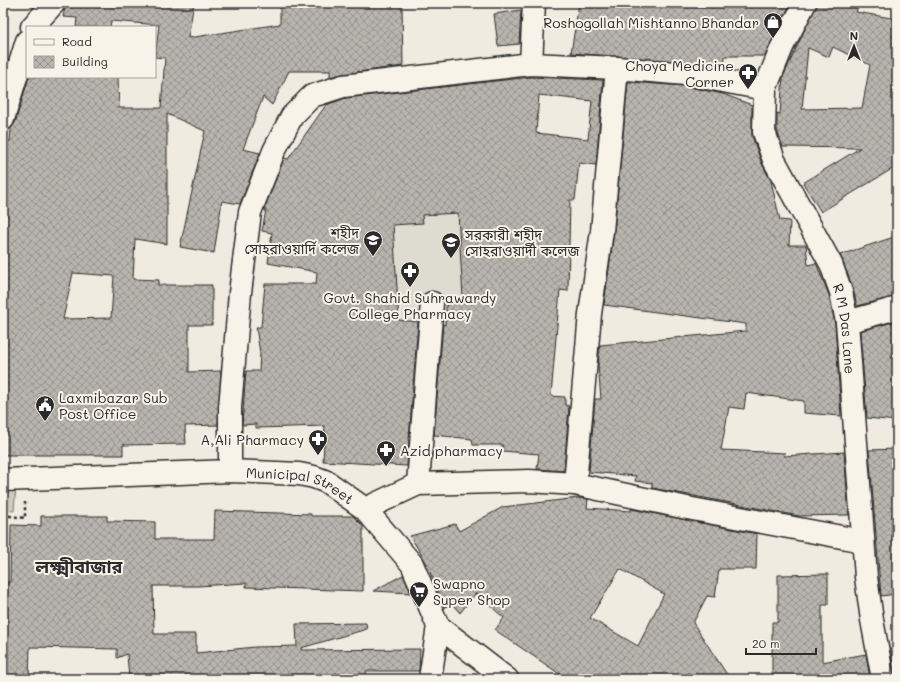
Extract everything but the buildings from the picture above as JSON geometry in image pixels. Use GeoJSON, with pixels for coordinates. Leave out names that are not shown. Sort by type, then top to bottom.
{"type":"FeatureCollection","features":[{"type":"Feature","properties":{"kind":"street"},"geometry":{"type":"LineString","coordinates":[[33,26],[54,3]]}},
{"type":"Feature","properties":{"kind":"street"},"geometry":{"type":"LineString","coordinates":[[531,64],[534,3]]}},
{"type":"Feature","properties":{"kind":"street","name":"R M Das Lane"},"geometry":{"type":"LineString","coordinates":[[805,3],[782,47],[765,89],[764,132],[774,160],[831,264],[841,292],[848,322],[863,541],[872,620],[883,679]]}},
{"type":"Feature","properties":{"kind":"street"},"geometry":{"type":"LineString","coordinates":[[3,119],[26,44]]}},
{"type":"Feature","properties":{"kind":"street"},"geometry":{"type":"LineString","coordinates":[[230,471],[230,407],[240,293],[250,212],[274,150],[292,116],[312,96],[343,86],[531,64],[616,68],[686,74],[765,89]]}},
{"type":"Feature","properties":{"kind":"street"},"geometry":{"type":"LineString","coordinates":[[574,484],[590,314],[602,231],[616,68]]}},
{"type":"Feature","properties":{"kind":"street"},"geometry":{"type":"LineString","coordinates":[[418,484],[432,303]]}},
{"type":"Feature","properties":{"kind":"street"},"geometry":{"type":"LineString","coordinates":[[848,322],[897,308]]}},
{"type":"Feature","properties":{"kind":"street","name":"Municipal Street"},"geometry":{"type":"LineString","coordinates":[[3,480],[230,471],[299,474],[314,477],[327,482],[366,509],[412,564],[438,626],[507,679]]}},
{"type":"Feature","properties":{"kind":"street"},"geometry":{"type":"LineString","coordinates":[[366,509],[418,484],[529,481],[574,484],[695,510],[863,541]]}},
{"type":"Feature","properties":{"kind":"street"},"geometry":{"type":"LineString","coordinates":[[430,679],[438,626]]}},
{"type":"Feature","properties":{"kind":"path"},"geometry":{"type":"LineString","coordinates":[[3,515],[25,518],[25,479]]}},
{"type":"Feature","properties":{"kind":"shaded area","name":"সরকারী শহীদ সোহরাওয়ার্দী কলেজ"},"geometry":{"type":"Polygon","coordinates":[[[489,177],[523,375],[400,360],[402,301],[348,298],[343,183],[489,177]]]}},
{"type":"Feature","properties":{"kind":"green space"},"geometry":{"type":"Polygon","coordinates":[[[16,487],[14,511],[3,510],[3,488],[16,487]]]}},
{"type":"Feature","properties":{"kind":"place","name":"Roshogollah Mishtanno Bhandar"},"geometry":{"type":"Point","coordinates":[773,39]}},
{"type":"Feature","properties":{"kind":"place","name":"Choya Medicine Corner"},"geometry":{"type":"Point","coordinates":[748,90]}},
{"type":"Feature","properties":{"kind":"place","name":"শহীদ সোহরাওয়ার্দি কলেজ"},"geometry":{"type":"Point","coordinates":[373,257]}},
{"type":"Feature","properties":{"kind":"place","name":"সরকারী শহীদ সোহরাওয়ার্দী কলেজ"},"geometry":{"type":"Point","coordinates":[451,259]}},
{"type":"Feature","properties":{"kind":"place","name":"Govt. Shahid Suhrawardy College Pharmacy"},"geometry":{"type":"Point","coordinates":[410,288]}},
{"type":"Feature","properties":{"kind":"place","name":"Laxmibazar Sub Post Office"},"geometry":{"type":"Point","coordinates":[45,422]}},
{"type":"Feature","properties":{"kind":"place","name":"A,Ali Pharmacy"},"geometry":{"type":"Point","coordinates":[318,456]}},
{"type":"Feature","properties":{"kind":"place","name":"Azid pharmacy"},"geometry":{"type":"Point","coordinates":[386,467]}},
{"type":"Feature","properties":{"kind":"place","name":"Swapno Super Shop"},"geometry":{"type":"Point","coordinates":[419,608]}},
{"type":"Feature","properties":{"kind":"district","name":"লক্ষ্মীবাজার"},"geometry":{"type":"Point","coordinates":[79,566]}}]}
